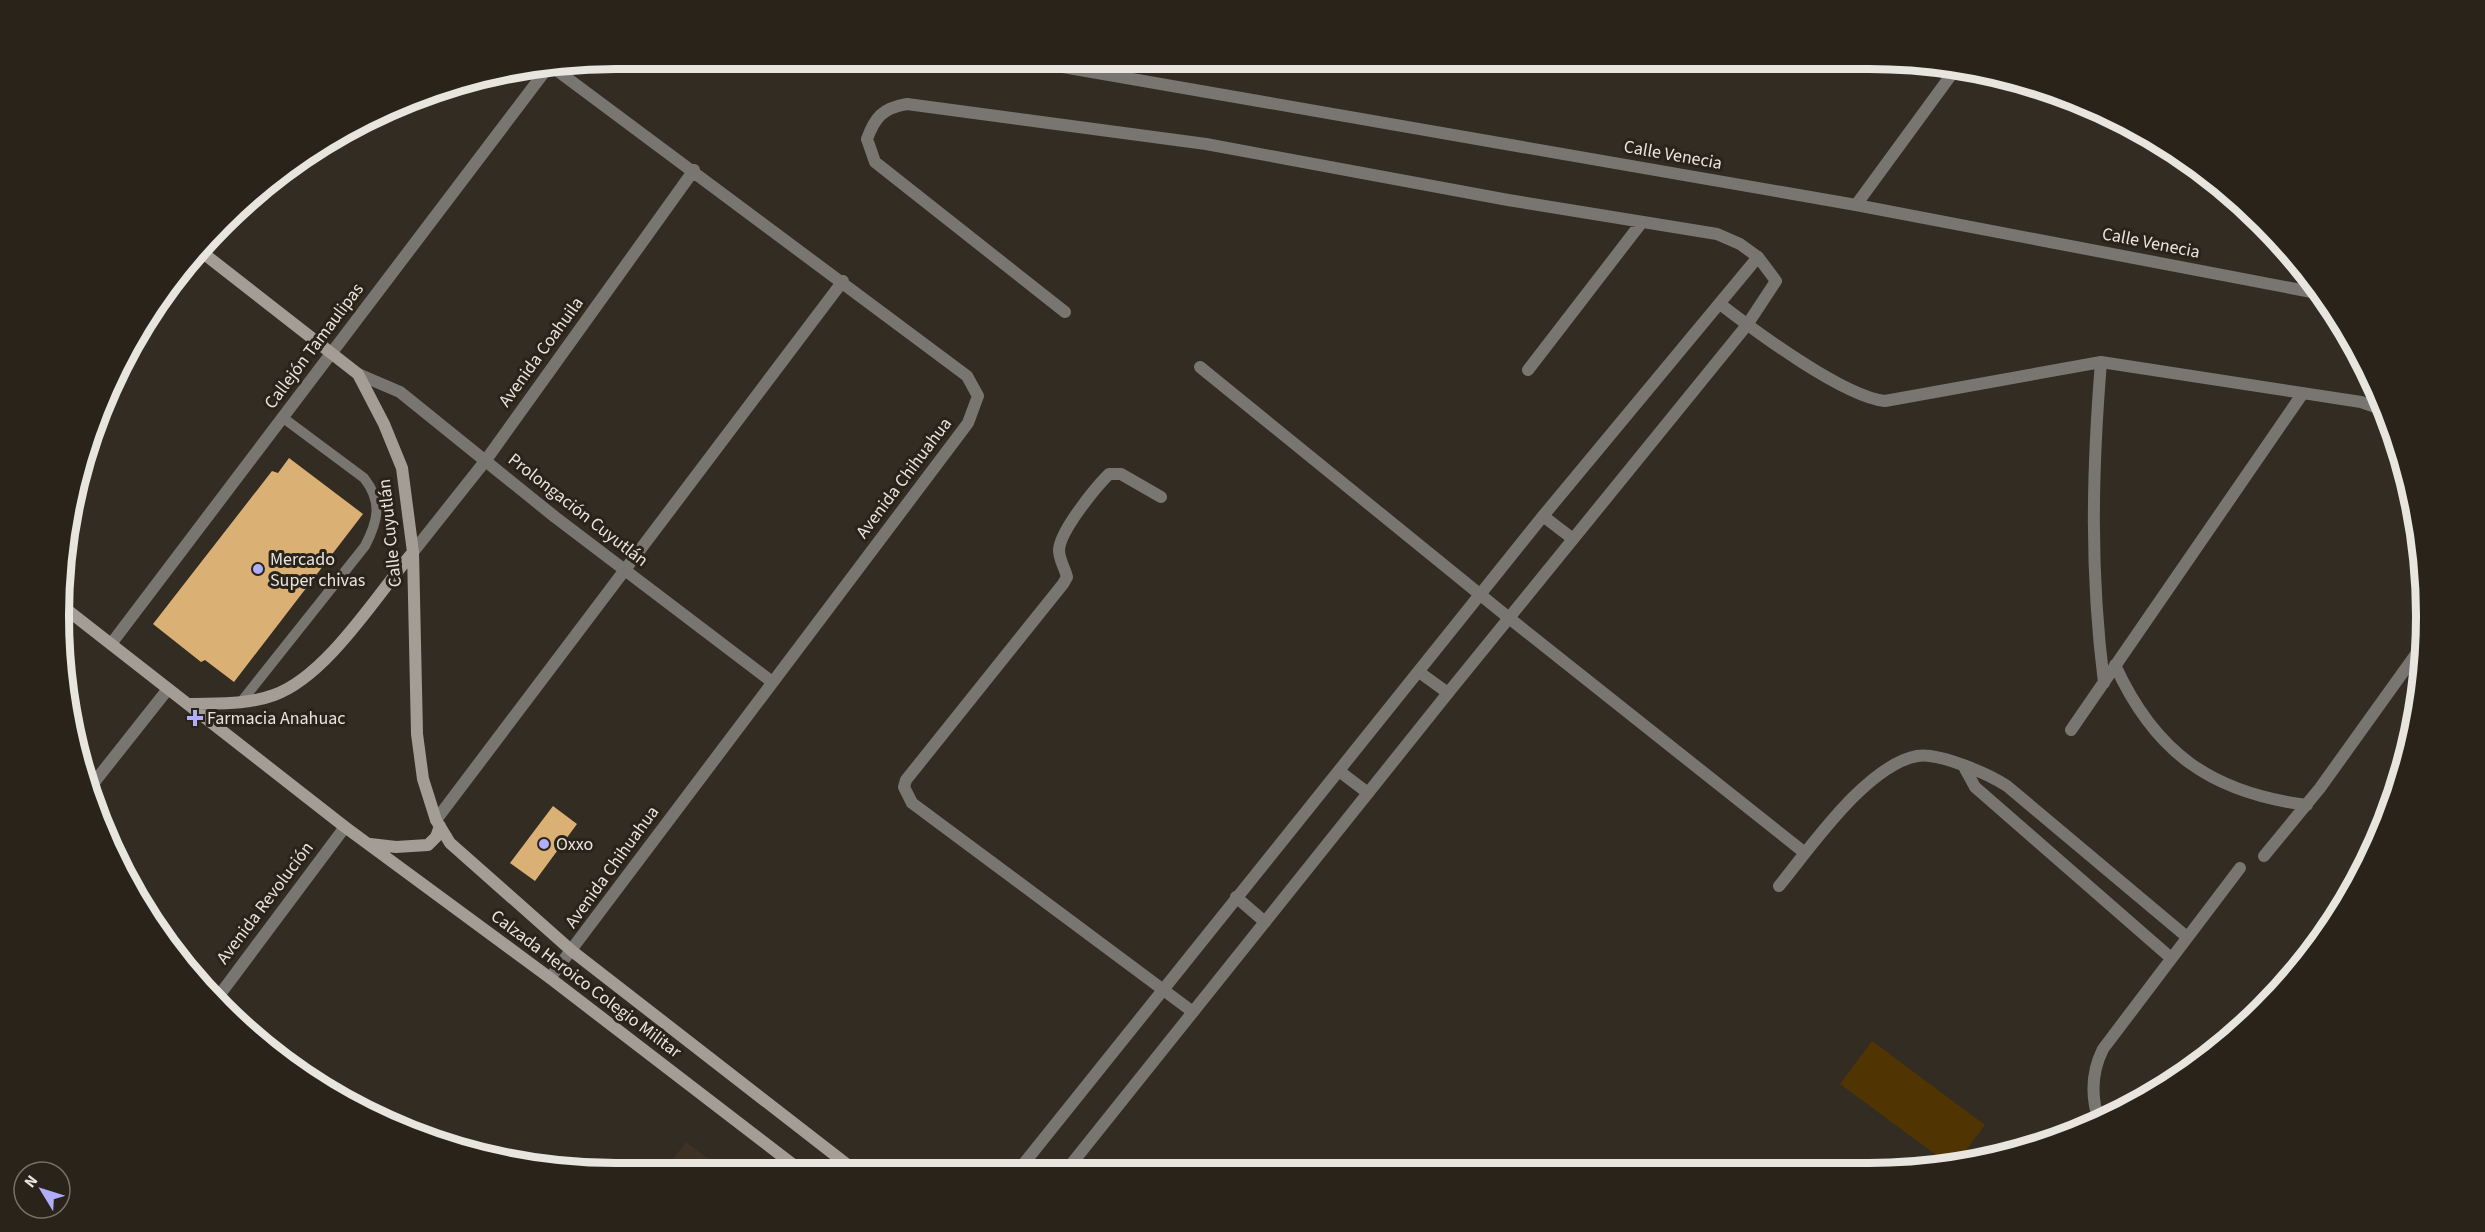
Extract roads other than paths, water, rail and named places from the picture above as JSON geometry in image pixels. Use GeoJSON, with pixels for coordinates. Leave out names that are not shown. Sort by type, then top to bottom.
{"type":"FeatureCollection","features":[{"type":"Feature","properties":{"kind":"main road","name":"Calle Cuyutlán"},"geometry":{"type":"LineString","coordinates":[[205,255],[358,374],[402,468],[412,552],[417,734],[423,779],[438,823]]}},
{"type":"Feature","properties":{"kind":"main road"},"geometry":{"type":"LineString","coordinates":[[188,704],[241,702],[274,695],[305,680],[330,655],[412,552]]}},
{"type":"Feature","properties":{"kind":"main road","name":"Calzada Heroico Colegio Militar"},"geometry":{"type":"LineString","coordinates":[[69,611],[345,827],[550,978],[791,1163]]}},
{"type":"Feature","properties":{"kind":"main road"},"geometry":{"type":"LineString","coordinates":[[366,843],[417,847],[428,845],[436,837],[438,823]]}},
{"type":"Feature","properties":{"kind":"main road","name":"Calzada Heroico Colegio Militar"},"geometry":{"type":"LineString","coordinates":[[438,823],[462,857],[572,951],[845,1163]]}},
{"type":"Feature","properties":{"kind":"street","name":"Calle Venecia"},"geometry":{"type":"LineString","coordinates":[[1079,69],[1856,206],[2309,292]]}},
{"type":"Feature","properties":{"kind":"street","name":"Avenida Chihuahua"},"geometry":{"type":"LineString","coordinates":[[550,978],[771,681],[968,423],[978,396],[968,375],[560,72]]}},
{"type":"Feature","properties":{"kind":"street","name":"Callejón Tamaulipas"},"geometry":{"type":"LineString","coordinates":[[111,644],[543,74]]}},
{"type":"Feature","properties":{"kind":"street"},"geometry":{"type":"LineString","coordinates":[[1856,206],[1951,76]]}},
{"type":"Feature","properties":{"kind":"street"},"geometry":{"type":"LineString","coordinates":[[1065,312],[875,162],[867,139],[874,121],[892,107],[907,104],[1206,144],[1717,234],[1740,244],[1758,257],[1776,281],[1748,325],[1448,693],[1072,1163]]}},
{"type":"Feature","properties":{"kind":"street","name":"Avenida Coahuila"},"geometry":{"type":"LineString","coordinates":[[412,552],[486,460],[694,170]]}},
{"type":"Feature","properties":{"kind":"street"},"geometry":{"type":"LineString","coordinates":[[1527,370],[1642,222]]}},
{"type":"Feature","properties":{"kind":"street"},"geometry":{"type":"LineString","coordinates":[[1024,1163],[1163,987],[1544,516],[1758,257]]}},
{"type":"Feature","properties":{"kind":"street"},"geometry":{"type":"LineString","coordinates":[[438,823],[843,281]]}},
{"type":"Feature","properties":{"kind":"street"},"geometry":{"type":"LineString","coordinates":[[1720,303],[1782,349],[1869,399],[1885,401],[2101,362],[2361,402],[2374,407]]}},
{"type":"Feature","properties":{"kind":"street"},"geometry":{"type":"LineString","coordinates":[[2101,362],[2093,465],[2092,544],[2095,614],[2104,683]]}},
{"type":"Feature","properties":{"kind":"street"},"geometry":{"type":"LineString","coordinates":[[1200,367],[1805,854]]}},
{"type":"Feature","properties":{"kind":"street","name":"Prolongación Cuyutlán"},"geometry":{"type":"LineString","coordinates":[[358,374],[400,392],[555,517],[771,681]]}},
{"type":"Feature","properties":{"kind":"street"},"geometry":{"type":"LineString","coordinates":[[2071,730],[2302,393]]}},
{"type":"Feature","properties":{"kind":"street"},"geometry":{"type":"LineString","coordinates":[[1161,497],[1121,474],[1109,474],[1101,483],[1063,536],[1060,559],[1067,578],[906,780],[904,787],[912,803],[1163,987],[1193,1012]]}},
{"type":"Feature","properties":{"kind":"street"},"geometry":{"type":"LineString","coordinates":[[1544,516],[1573,539]]}},
{"type":"Feature","properties":{"kind":"street"},"geometry":{"type":"LineString","coordinates":[[2264,856],[2307,805],[2414,657]]}},
{"type":"Feature","properties":{"kind":"street"},"geometry":{"type":"LineString","coordinates":[[2115,665],[2130,698],[2150,727],[2175,753],[2204,774],[2237,790],[2271,800],[2307,805]]}},
{"type":"Feature","properties":{"kind":"street"},"geometry":{"type":"LineString","coordinates":[[1419,672],[1448,693]]}},
{"type":"Feature","properties":{"kind":"street"},"geometry":{"type":"LineString","coordinates":[[95,782],[168,689]]}},
{"type":"Feature","properties":{"kind":"street"},"geometry":{"type":"LineString","coordinates":[[1779,886],[1870,779],[1894,763],[1919,755],[1977,768],[2007,786],[2187,937]]}},
{"type":"Feature","properties":{"kind":"street"},"geometry":{"type":"LineString","coordinates":[[1963,765],[1975,787],[1992,803],[2171,958]]}},
{"type":"Feature","properties":{"kind":"street"},"geometry":{"type":"LineString","coordinates":[[1339,771],[1368,793]]}},
{"type":"Feature","properties":{"kind":"street","name":"Avenida Revolución"},"geometry":{"type":"LineString","coordinates":[[220,994],[345,827]]}},
{"type":"Feature","properties":{"kind":"street"},"geometry":{"type":"LineString","coordinates":[[2096,1113],[2094,1106],[2096,1064],[2103,1049],[2240,868]]}},
{"type":"Feature","properties":{"kind":"street"},"geometry":{"type":"LineString","coordinates":[[1236,897],[1265,922]]}},
{"type":"Feature","properties":{"kind":"lane"},"geometry":{"type":"LineString","coordinates":[[241,702],[365,546],[375,526],[377,507],[374,491],[364,478],[282,417]]}},
{"type":"Feature","properties":{"kind":"place","name":"Mercado Super chivas"},"geometry":{"type":"Point","coordinates":[258,569]}},
{"type":"Feature","properties":{"kind":"place","name":"Farmacia Anahuac"},"geometry":{"type":"Point","coordinates":[195,718]}},
{"type":"Feature","properties":{"kind":"place","name":"Oxxo"},"geometry":{"type":"Point","coordinates":[544,844]}}]}
